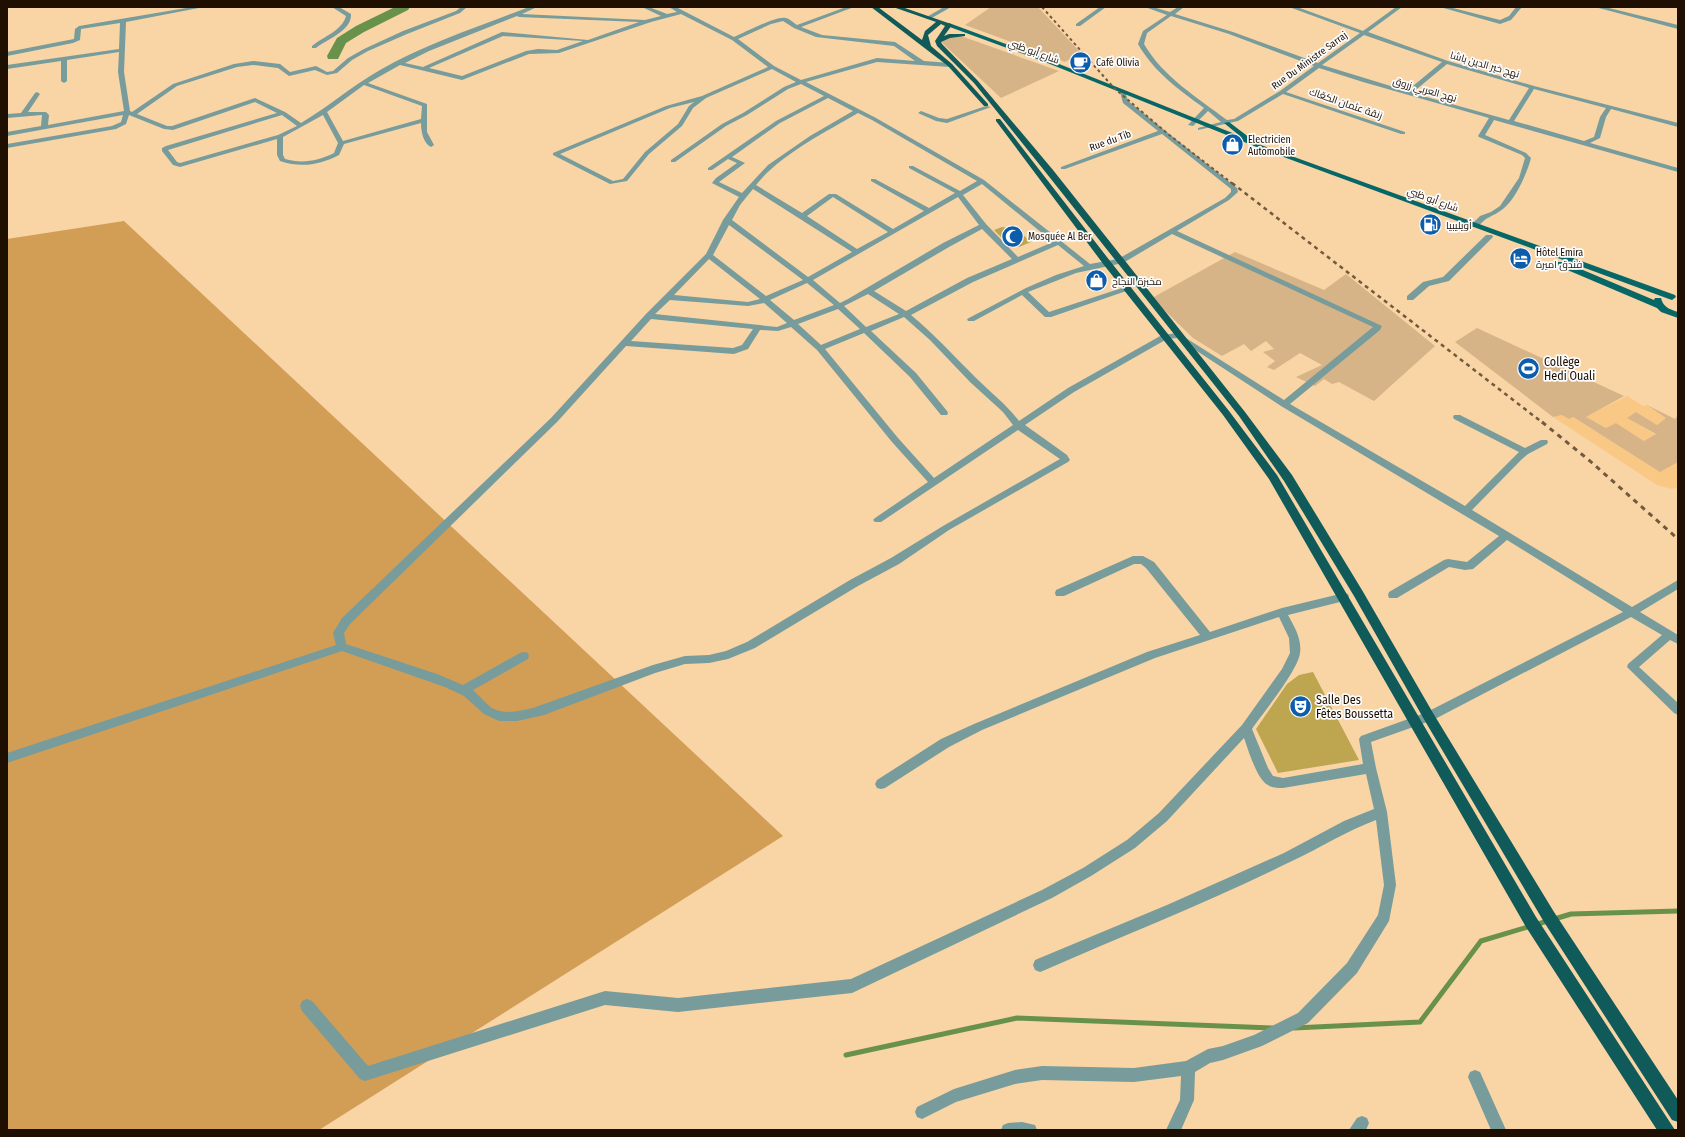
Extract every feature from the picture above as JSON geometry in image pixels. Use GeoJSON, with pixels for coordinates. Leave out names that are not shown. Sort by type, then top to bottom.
{"type":"FeatureCollection","features":[{"type":"Feature","properties":{"kind":"highway"},"geometry":{"type":"LineString","coordinates":[[874,7],[928,46],[950,65],[988,107],[1107,263],[1226,413],[1273,477],[1531,922],[1667,1130]]}},
{"type":"Feature","properties":{"kind":"highway","name":"شارع أبو ظبي"},"geometry":{"type":"LineString","coordinates":[[881,7],[942,25]]}},
{"type":"Feature","properties":{"kind":"highway","name":"شارع أبو ظبي"},"geometry":{"type":"LineString","coordinates":[[896,7],[928,18],[942,25]]}},
{"type":"Feature","properties":{"kind":"highway"},"geometry":{"type":"LineString","coordinates":[[928,46],[925,41],[925,34],[942,25]]}},
{"type":"Feature","properties":{"kind":"highway"},"geometry":{"type":"LineString","coordinates":[[942,25],[938,41],[942,50],[985,93],[1242,414],[1288,478],[1358,593],[1429,717],[1549,917],[1678,1114]]}},
{"type":"Feature","properties":{"kind":"highway"},"geometry":{"type":"LineString","coordinates":[[938,41],[949,36],[963,35]]}},
{"type":"Feature","properties":{"kind":"main road","name":"شارع أبو ظبي"},"geometry":{"type":"LineString","coordinates":[[942,25],[963,35],[1123,94]]}},
{"type":"Feature","properties":{"kind":"main road","name":"شارع أبو ظبي"},"geometry":{"type":"LineString","coordinates":[[942,25],[1035,56],[1193,123],[1209,127],[1429,211],[1489,237],[1583,272],[1662,308]]}},
{"type":"Feature","properties":{"kind":"main road"},"geometry":{"type":"LineString","coordinates":[[1227,122],[1256,145]]}},
{"type":"Feature","properties":{"kind":"main road","name":"شارع أبو ظبي"},"geometry":{"type":"LineString","coordinates":[[1193,123],[1200,129],[1429,211],[1475,225],[1675,298]]}},
{"type":"Feature","properties":{"kind":"main road"},"geometry":{"type":"LineString","coordinates":[[1675,298],[1661,298],[1658,300],[1658,303],[1678,323]]}},
{"type":"Feature","properties":{"kind":"main road"},"geometry":{"type":"LineString","coordinates":[[1662,308],[1678,315]]}},
{"type":"Feature","properties":{"kind":"street"},"geometry":{"type":"LineString","coordinates":[[8,55],[77,40],[79,28],[201,7]]}},
{"type":"Feature","properties":{"kind":"street"},"geometry":{"type":"LineString","coordinates":[[314,46],[344,27],[349,18],[349,15],[346,12],[335,7]]}},
{"type":"Feature","properties":{"kind":"street"},"geometry":{"type":"LineString","coordinates":[[7,134],[130,113],[175,85],[212,72],[242,64],[253,63],[282,66],[289,74],[313,68],[327,74],[337,72],[343,64],[352,57],[381,43],[458,12],[464,7]]}},
{"type":"Feature","properties":{"kind":"street"},"geometry":{"type":"LineString","coordinates":[[283,113],[168,146],[164,149],[175,164],[180,165],[280,136],[301,126],[324,112],[363,83],[400,63],[534,7]]}},
{"type":"Feature","properties":{"kind":"street"},"geometry":{"type":"LineString","coordinates":[[646,7],[666,16]]}},
{"type":"Feature","properties":{"kind":"street"},"geometry":{"type":"LineString","coordinates":[[672,7],[734,39],[772,67],[918,144],[982,182],[1089,267]]}},
{"type":"Feature","properties":{"kind":"street"},"geometry":{"type":"LineString","coordinates":[[796,27],[851,7]]}},
{"type":"Feature","properties":{"kind":"street"},"geometry":{"type":"LineString","coordinates":[[928,18],[948,7]]}},
{"type":"Feature","properties":{"kind":"street"},"geometry":{"type":"LineString","coordinates":[[1078,25],[1103,7]]}},
{"type":"Feature","properties":{"kind":"street","name":"نهج العربي زروق"},"geometry":{"type":"LineString","coordinates":[[1148,7],[1225,31],[1319,66],[1492,118],[1678,170]]}},
{"type":"Feature","properties":{"kind":"street"},"geometry":{"type":"LineString","coordinates":[[1182,7],[1145,32],[1141,44],[1144,52],[1169,77],[1227,122]]}},
{"type":"Feature","properties":{"kind":"street","name":"نهج خير الدين باشا"},"geometry":{"type":"LineString","coordinates":[[1292,7],[1446,62],[1532,87],[1610,106],[1678,125]]}},
{"type":"Feature","properties":{"kind":"street","name":"Rue Du Ministre Sarraj"},"geometry":{"type":"LineString","coordinates":[[1209,127],[1236,120],[1282,92],[1398,7]]}},
{"type":"Feature","properties":{"kind":"street"},"geometry":{"type":"LineString","coordinates":[[1443,7],[1502,22],[1515,14],[1519,7]]}},
{"type":"Feature","properties":{"kind":"street"},"geometry":{"type":"LineString","coordinates":[[1598,7],[1678,27]]}},
{"type":"Feature","properties":{"kind":"street"},"geometry":{"type":"LineString","coordinates":[[400,63],[462,78],[528,52],[557,52],[649,21],[681,12]]}},
{"type":"Feature","properties":{"kind":"street"},"geometry":{"type":"LineString","coordinates":[[513,15],[649,21]]}},
{"type":"Feature","properties":{"kind":"street"},"geometry":{"type":"LineString","coordinates":[[734,39],[784,19],[796,27],[820,38],[828,37],[895,44],[924,64]]}},
{"type":"Feature","properties":{"kind":"street"},"geometry":{"type":"LineString","coordinates":[[7,146],[114,128],[124,123],[130,113],[121,72],[123,21]]}},
{"type":"Feature","properties":{"kind":"street"},"geometry":{"type":"LineString","coordinates":[[498,21],[502,34]]}},
{"type":"Feature","properties":{"kind":"street"},"geometry":{"type":"LineString","coordinates":[[423,69],[502,34],[590,41]]}},
{"type":"Feature","properties":{"kind":"street"},"geometry":{"type":"LineString","coordinates":[[7,67],[121,50]]}},
{"type":"Feature","properties":{"kind":"street"},"geometry":{"type":"LineString","coordinates":[[64,59],[64,81]]}},
{"type":"Feature","properties":{"kind":"street"},"geometry":{"type":"LineString","coordinates":[[674,162],[724,125],[745,114],[786,88],[800,82],[877,60],[950,65]]}},
{"type":"Feature","properties":{"kind":"street"},"geometry":{"type":"LineString","coordinates":[[1408,93],[1446,62]]}},
{"type":"Feature","properties":{"kind":"street"},"geometry":{"type":"LineString","coordinates":[[704,97],[691,107],[675,131],[647,153],[628,178],[620,182],[612,183],[555,154],[668,107],[704,97],[772,67]]}},
{"type":"Feature","properties":{"kind":"street"},"geometry":{"type":"LineString","coordinates":[[363,83],[422,103],[426,108],[424,132],[431,145]]}},
{"type":"Feature","properties":{"kind":"street"},"geometry":{"type":"LineString","coordinates":[[1510,123],[1532,87]]}},
{"type":"Feature","properties":{"kind":"street","name":"زنقة عثمان الكعّاك"},"geometry":{"type":"LineString","coordinates":[[1282,92],[1403,133]]}},
{"type":"Feature","properties":{"kind":"street"},"geometry":{"type":"LineString","coordinates":[[23,115],[37,94]]}},
{"type":"Feature","properties":{"kind":"street"},"geometry":{"type":"LineString","coordinates":[[971,319],[1023,292],[1062,276],[1089,267],[1120,261],[1227,199],[1236,192],[1125,102],[1123,94]]}},
{"type":"Feature","properties":{"kind":"street"},"geometry":{"type":"LineString","coordinates":[[710,169],[778,122],[828,96]]}},
{"type":"Feature","properties":{"kind":"street"},"geometry":{"type":"LineString","coordinates":[[130,113],[169,128],[255,100],[283,113],[301,126]]}},
{"type":"Feature","properties":{"kind":"street"},"geometry":{"type":"LineString","coordinates":[[1585,143],[1596,138],[1603,117],[1610,106]]}},
{"type":"Feature","properties":{"kind":"street"},"geometry":{"type":"LineString","coordinates":[[921,113],[938,120],[947,121],[988,107]]}},
{"type":"Feature","properties":{"kind":"street"},"geometry":{"type":"LineString","coordinates":[[1193,123],[1207,108]]}},
{"type":"Feature","properties":{"kind":"street"},"geometry":{"type":"LineString","coordinates":[[342,647],[337,639],[337,632],[346,621],[554,420],[649,316],[709,254],[727,220],[743,196],[770,166],[812,137],[857,111]]}},
{"type":"Feature","properties":{"kind":"street"},"geometry":{"type":"LineString","coordinates":[[280,136],[280,155],[282,160],[296,163],[308,163],[330,158],[340,150],[341,143],[324,112]]}},
{"type":"Feature","properties":{"kind":"street"},"geometry":{"type":"LineString","coordinates":[[7,116],[46,114],[44,128]]}},
{"type":"Feature","properties":{"kind":"street"},"geometry":{"type":"LineString","coordinates":[[1475,225],[1482,217],[1493,213],[1502,207],[1522,178],[1528,158],[1524,154],[1481,136],[1492,118]]}},
{"type":"Feature","properties":{"kind":"street"},"geometry":{"type":"LineString","coordinates":[[341,143],[424,120]]}},
{"type":"Feature","properties":{"kind":"street"},"geometry":{"type":"LineString","coordinates":[[1200,129],[1209,127]]}},
{"type":"Feature","properties":{"kind":"street","name":"Rue du Tib"},"geometry":{"type":"LineString","coordinates":[[1063,168],[1162,132]]}},
{"type":"Feature","properties":{"kind":"street"},"geometry":{"type":"LineString","coordinates":[[728,157],[742,163],[718,179],[715,183],[743,196]]}},
{"type":"Feature","properties":{"kind":"street"},"geometry":{"type":"LineString","coordinates":[[912,167],[955,189],[983,226],[1017,260]]}},
{"type":"Feature","properties":{"kind":"street"},"geometry":{"type":"LineString","coordinates":[[873,180],[929,211]]}},
{"type":"Feature","properties":{"kind":"street"},"geometry":{"type":"LineString","coordinates":[[667,297],[748,304],[766,300],[808,280],[982,182]]}},
{"type":"Feature","properties":{"kind":"street"},"geometry":{"type":"LineString","coordinates":[[752,185],[857,252]]}},
{"type":"Feature","properties":{"kind":"street"},"geometry":{"type":"LineString","coordinates":[[802,216],[831,195],[834,195],[893,232]]}},
{"type":"Feature","properties":{"kind":"street"},"geometry":{"type":"LineString","coordinates":[[727,220],[808,280],[867,330],[913,375],[944,413]]}},
{"type":"Feature","properties":{"kind":"street"},"geometry":{"type":"LineString","coordinates":[[649,316],[778,329],[839,306],[869,291],[946,245],[983,226]]}},
{"type":"Feature","properties":{"kind":"street"},"geometry":{"type":"LineString","coordinates":[[1172,231],[1296,286],[1378,326],[1343,357],[1284,404]]}},
{"type":"Feature","properties":{"kind":"street"},"geometry":{"type":"LineString","coordinates":[[1410,298],[1426,284],[1446,279],[1489,237]]}},
{"type":"Feature","properties":{"kind":"street"},"geometry":{"type":"LineString","coordinates":[[820,348],[905,314],[970,280],[1057,243]]}},
{"type":"Feature","properties":{"kind":"street"},"geometry":{"type":"LineString","coordinates":[[709,254],[766,300],[820,348],[896,440],[933,482]]}},
{"type":"Feature","properties":{"kind":"street"},"geometry":{"type":"LineString","coordinates":[[1023,292],[1048,315],[1128,289]]}},
{"type":"Feature","properties":{"kind":"street"},"geometry":{"type":"LineString","coordinates":[[7,758],[342,647],[464,690],[485,709],[498,716],[510,717],[528,715],[653,669],[685,660],[709,659],[728,655],[751,645],[854,583],[895,561],[946,528],[1065,460],[1064,457],[1018,425],[1006,410],[973,380],[932,338],[905,314],[869,291]]}},
{"type":"Feature","properties":{"kind":"street"},"geometry":{"type":"LineString","coordinates":[[625,343],[734,351],[745,347],[758,327]]}},
{"type":"Feature","properties":{"kind":"street"},"geometry":{"type":"LineString","coordinates":[[878,520],[1071,390],[1165,337],[1178,335],[1284,404],[1466,511],[1674,637],[1632,667],[1678,710]]}},
{"type":"Feature","properties":{"kind":"street"},"geometry":{"type":"LineString","coordinates":[[1457,417],[1525,452]]}},
{"type":"Feature","properties":{"kind":"street"},"geometry":{"type":"LineString","coordinates":[[1466,511],[1525,452],[1544,442]]}},
{"type":"Feature","properties":{"kind":"street"},"geometry":{"type":"LineString","coordinates":[[1393,594],[1448,562],[1469,566],[1507,536]]}},
{"type":"Feature","properties":{"kind":"street"},"geometry":{"type":"LineString","coordinates":[[1060,593],[1133,560],[1143,560],[1150,565],[1207,636]]}},
{"type":"Feature","properties":{"kind":"street"},"geometry":{"type":"LineString","coordinates":[[922,1112],[954,1096],[1015,1077],[1042,1073],[1134,1075],[1188,1068],[1208,1056],[1223,1053],[1257,1041],[1303,1018],[1352,968],[1384,917],[1390,885],[1381,812],[1370,768],[1365,739],[1429,717],[1633,611],[1678,584]]}},
{"type":"Feature","properties":{"kind":"street"},"geometry":{"type":"LineString","coordinates":[[880,784],[945,743],[978,727],[1151,655],[1282,612],[1344,598]]}},
{"type":"Feature","properties":{"kind":"street"},"geometry":{"type":"LineString","coordinates":[[307,1006],[365,1074],[605,998],[678,1005],[852,986],[1047,894],[1110,858],[1131,844],[1163,817],[1246,728],[1286,672],[1295,653],[1294,638],[1282,612]]}},
{"type":"Feature","properties":{"kind":"street"},"geometry":{"type":"LineString","coordinates":[[464,690],[524,656]]}},
{"type":"Feature","properties":{"kind":"street"},"geometry":{"type":"LineString","coordinates":[[1246,728],[1263,771],[1270,781],[1283,783],[1370,768]]}},
{"type":"Feature","properties":{"kind":"street"},"geometry":{"type":"LineString","coordinates":[[1040,965],[1288,857],[1348,825],[1381,812]]}},
{"type":"Feature","properties":{"kind":"street"},"geometry":{"type":"LineString","coordinates":[[1173,1130],[1184,1110],[1189,1092],[1188,1068]]}},
{"type":"Feature","properties":{"kind":"street"},"geometry":{"type":"LineString","coordinates":[[1475,1077],[1499,1130]]}},
{"type":"Feature","properties":{"kind":"street"},"geometry":{"type":"LineString","coordinates":[[1008,1130],[1030,1130]]}},
{"type":"Feature","properties":{"kind":"shaded area"},"geometry":{"type":"Polygon","coordinates":[[[991,7],[1038,7],[1081,53],[1065,62],[965,25],[991,7]]]}},
{"type":"Feature","properties":{"kind":"shaded area"},"geometry":{"type":"Polygon","coordinates":[[[961,36],[1059,71],[1001,98],[938,39],[961,36]]]}},
{"type":"Feature","properties":{"kind":"shaded area"},"geometry":{"type":"Polygon","coordinates":[[[124,221],[783,836],[319,1130],[7,1130],[7,239],[124,221]]]}},
{"type":"Feature","properties":{"kind":"shaded area"},"geometry":{"type":"Polygon","coordinates":[[[1235,252],[1324,290],[1346,274],[1435,346],[1374,401],[1339,382],[1332,384],[1324,379],[1315,386],[1296,377],[1322,365],[1300,353],[1274,370],[1267,367],[1275,361],[1263,352],[1274,349],[1266,341],[1251,351],[1244,344],[1222,356],[1193,338],[1152,298],[1235,252]]]}},
{"type":"Feature","properties":{"kind":"shaded area","name":"Collège Hedi Ouali"},"geometry":{"type":"Polygon","coordinates":[[[1477,328],[1624,396],[1586,417],[1606,428],[1616,423],[1644,441],[1656,434],[1627,418],[1636,412],[1657,425],[1666,418],[1647,405],[1675,419],[1678,415],[1678,462],[1660,472],[1573,417],[1569,419],[1562,415],[1553,417],[1455,342],[1477,328]]]}},
{"type":"Feature","properties":{"kind":"shaded area","name":"Collège Hedi Ouali"},"geometry":{"type":"Polygon","coordinates":[[[1627,396],[1643,406],[1647,405],[1667,418],[1657,425],[1636,412],[1628,418],[1656,435],[1644,441],[1616,423],[1607,428],[1585,417],[1627,396]]]}},
{"type":"Feature","properties":{"kind":"shaded area","name":"Collège Hedi Ouali"},"geometry":{"type":"Polygon","coordinates":[[[1562,415],[1569,418],[1572,417],[1660,471],[1678,462],[1678,487],[1672,489],[1657,485],[1553,417],[1562,415]]]}},
{"type":"Feature","properties":{"kind":"building","name":"Mosquée Al Ber"},"geometry":{"type":"Polygon","coordinates":[[[1002,227],[1016,229],[1031,242],[1019,247],[1016,243],[1007,243],[994,230],[1002,227]]]}},
{"type":"Feature","properties":{"kind":"building","name":"Salle Des Fêtes Boussetta"},"geometry":{"type":"Polygon","coordinates":[[[1313,672],[1359,760],[1278,773],[1256,729],[1287,684],[1299,675],[1313,672]]]}},
{"type":"Feature","properties":{"kind":"waterway"},"geometry":{"type":"LineString","coordinates":[[333,56],[341,41],[360,29],[404,7]]}},
{"type":"Feature","properties":{"kind":"waterway"},"geometry":{"type":"LineString","coordinates":[[1294,1028],[1420,1022],[1481,941],[1571,914],[1678,911]]}},
{"type":"Feature","properties":{"kind":"waterway"},"geometry":{"type":"LineString","coordinates":[[846,1055],[1017,1018],[1273,1028]]}},
{"type":"Feature","properties":{"kind":"railway"},"geometry":{"type":"LineString","coordinates":[[1042,7],[1114,88],[1168,134],[1233,184]]}},
{"type":"Feature","properties":{"kind":"railway"},"geometry":{"type":"LineString","coordinates":[[1232,183],[1543,423]]}},
{"type":"Feature","properties":{"kind":"railway"},"geometry":{"type":"LineString","coordinates":[[1542,422],[1590,461],[1678,539]]}},
{"type":"Feature","properties":{"kind":"place","name":"Café Olivia"},"geometry":{"type":"Point","coordinates":[1081,62]}},
{"type":"Feature","properties":{"kind":"place","name":"Electricien Automobile"},"geometry":{"type":"Point","coordinates":[1232,145]}},
{"type":"Feature","properties":{"kind":"place","name":"أويليبيا"},"geometry":{"type":"Point","coordinates":[1431,225]}},
{"type":"Feature","properties":{"kind":"place","name":"Mosquée Al Ber"},"geometry":{"type":"Point","coordinates":[1012,236]}},
{"type":"Feature","properties":{"kind":"place","name":"Hôtel Emira فندق اميرة"},"geometry":{"type":"Point","coordinates":[1521,258]}},
{"type":"Feature","properties":{"kind":"place","name":"مخبزة النجاح"},"geometry":{"type":"Point","coordinates":[1097,281]}},
{"type":"Feature","properties":{"kind":"place","name":"Collège Hedi Ouali"},"geometry":{"type":"Point","coordinates":[1528,369]}},
{"type":"Feature","properties":{"kind":"place","name":"Salle Des Fêtes Boussetta"},"geometry":{"type":"Point","coordinates":[1300,707]}}]}
